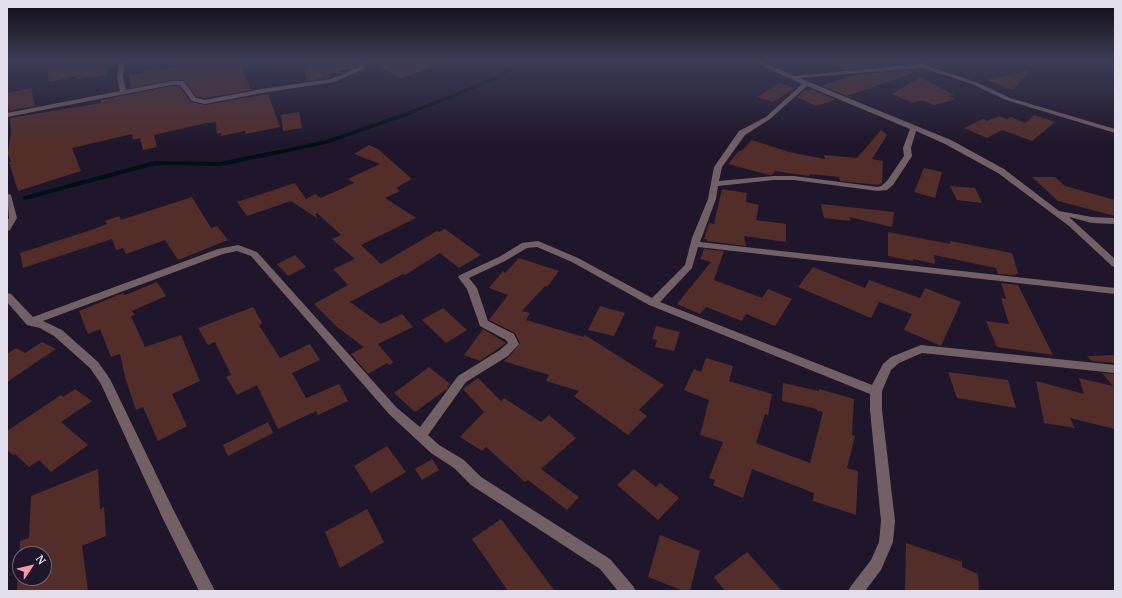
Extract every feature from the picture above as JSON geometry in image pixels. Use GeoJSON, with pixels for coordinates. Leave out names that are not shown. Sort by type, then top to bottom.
{"type":"FeatureCollection","features":[{"type":"Feature","properties":{"kind":"street"},"geometry":{"type":"LineString","coordinates":[[7,114],[138,89]]}},
{"type":"Feature","properties":{"kind":"street"},"geometry":{"type":"LineString","coordinates":[[186,89],[194,100],[205,102],[277,89]]}},
{"type":"Feature","properties":{"kind":"street"},"geometry":{"type":"LineString","coordinates":[[653,303],[689,266],[694,244],[712,199],[718,167],[742,133],[768,118],[801,89]]}},
{"type":"Feature","properties":{"kind":"street"},"geometry":{"type":"LineString","coordinates":[[818,89],[948,142],[1001,171],[1072,224],[1115,264]]}},
{"type":"Feature","properties":{"kind":"street"},"geometry":{"type":"LineString","coordinates":[[987,89],[1008,99],[1115,131]]}},
{"type":"Feature","properties":{"kind":"street"},"geometry":{"type":"LineString","coordinates":[[715,184],[774,178],[794,178],[878,189],[884,188],[890,183],[908,156],[907,148],[913,129]]}},
{"type":"Feature","properties":{"kind":"street"},"geometry":{"type":"LineString","coordinates":[[7,195],[11,207],[12,218],[7,228]]}},
{"type":"Feature","properties":{"kind":"street"},"geometry":{"type":"LineString","coordinates":[[1056,212],[1092,220],[1115,221]]}},
{"type":"Feature","properties":{"kind":"street"},"geometry":{"type":"LineString","coordinates":[[421,436],[462,379],[504,353],[514,344],[510,337],[484,323],[472,288],[463,277],[502,259],[525,245],[538,244],[575,260],[653,303],[876,391]]}},
{"type":"Feature","properties":{"kind":"street"},"geometry":{"type":"LineString","coordinates":[[694,244],[1115,291]]}},
{"type":"Feature","properties":{"kind":"street"},"geometry":{"type":"LineString","coordinates":[[31,322],[221,251],[238,248],[254,254],[393,411],[435,449],[459,464],[476,481],[605,564],[628,591]]}},
{"type":"Feature","properties":{"kind":"street"},"geometry":{"type":"LineString","coordinates":[[7,296],[31,322],[44,325],[58,334],[94,365],[106,382],[168,514],[207,591]]}},
{"type":"Feature","properties":{"kind":"street"},"geometry":{"type":"LineString","coordinates":[[856,591],[876,565],[886,542],[888,521],[876,391],[880,378],[887,367],[895,360],[922,349],[1115,369]]}},
{"type":"Feature","properties":{"kind":"building"},"geometry":{"type":"Polygon","coordinates":[[[31,89],[35,106],[9,111],[7,93],[31,89]]]}},
{"type":"Feature","properties":{"kind":"building"},"geometry":{"type":"Polygon","coordinates":[[[156,89],[181,89],[191,102],[205,105],[268,94],[280,127],[246,134],[245,131],[221,136],[221,133],[217,134],[216,122],[206,123],[154,135],[157,147],[143,150],[140,138],[133,140],[132,134],[72,148],[81,171],[18,191],[9,162],[11,162],[8,153],[11,132],[10,118],[101,103],[101,100],[156,89]]]}},
{"type":"Feature","properties":{"kind":"building"},"geometry":{"type":"Polygon","coordinates":[[[191,89],[251,90],[205,98],[197,97],[191,89]]]}},
{"type":"Feature","properties":{"kind":"building"},"geometry":{"type":"Polygon","coordinates":[[[770,89],[794,89],[773,102],[757,97],[770,89]]]}},
{"type":"Feature","properties":{"kind":"building"},"geometry":{"type":"Polygon","coordinates":[[[811,89],[836,100],[816,106],[797,97],[802,92],[811,89]]]}},
{"type":"Feature","properties":{"kind":"building"},"geometry":{"type":"Polygon","coordinates":[[[829,89],[868,89],[847,96],[829,89]]]}},
{"type":"Feature","properties":{"kind":"building"},"geometry":{"type":"Polygon","coordinates":[[[900,89],[942,89],[954,95],[949,96],[956,99],[934,105],[922,100],[913,103],[892,94],[900,89]]]}},
{"type":"Feature","properties":{"kind":"building"},"geometry":{"type":"Polygon","coordinates":[[[299,112],[302,128],[283,131],[281,115],[299,112]]]}},
{"type":"Feature","properties":{"kind":"building"},"geometry":{"type":"Polygon","coordinates":[[[1034,115],[1055,122],[1032,141],[1002,130],[987,138],[964,128],[983,119],[987,121],[999,116],[1007,119],[1011,117],[1025,123],[1034,115]]]}},
{"type":"Feature","properties":{"kind":"building"},"geometry":{"type":"Polygon","coordinates":[[[881,130],[887,135],[872,159],[883,161],[882,183],[878,185],[840,181],[839,177],[810,174],[809,176],[775,171],[772,175],[769,175],[728,164],[739,151],[741,151],[752,140],[789,152],[825,159],[824,155],[857,158],[881,130]]]}},
{"type":"Feature","properties":{"kind":"building"},"geometry":{"type":"Polygon","coordinates":[[[369,145],[378,149],[412,179],[396,188],[400,191],[385,198],[416,218],[361,245],[381,264],[437,231],[439,232],[445,229],[481,255],[459,268],[440,253],[405,275],[403,274],[350,302],[381,324],[402,314],[413,327],[378,344],[393,362],[390,365],[387,363],[368,374],[351,354],[364,347],[337,327],[314,304],[348,285],[333,269],[355,259],[332,239],[341,235],[317,213],[315,214],[318,219],[291,201],[247,216],[237,202],[295,183],[306,199],[315,194],[321,198],[354,183],[348,179],[380,164],[354,154],[369,145]]]}},
{"type":"Feature","properties":{"kind":"building"},"geometry":{"type":"Polygon","coordinates":[[[924,168],[942,172],[935,198],[914,192],[924,168]]]}},
{"type":"Feature","properties":{"kind":"building"},"geometry":{"type":"Polygon","coordinates":[[[1032,177],[1055,177],[1065,186],[1115,200],[1115,216],[1058,201],[1032,177]]]}},
{"type":"Feature","properties":{"kind":"building"},"geometry":{"type":"Polygon","coordinates":[[[950,186],[975,188],[982,203],[957,200],[950,186]]]}},
{"type":"Feature","properties":{"kind":"building"},"geometry":{"type":"Polygon","coordinates":[[[722,189],[747,193],[746,202],[759,205],[756,220],[786,224],[786,242],[744,236],[746,246],[707,241],[707,239],[704,239],[709,223],[714,224],[722,189]]]}},
{"type":"Feature","properties":{"kind":"building"},"geometry":{"type":"Polygon","coordinates":[[[192,197],[211,228],[217,226],[228,240],[178,260],[165,240],[126,254],[123,248],[116,250],[112,239],[23,268],[20,253],[94,229],[107,224],[105,221],[119,216],[121,220],[192,197]]]}},
{"type":"Feature","properties":{"kind":"building"},"geometry":{"type":"Polygon","coordinates":[[[821,204],[894,212],[892,227],[849,217],[851,221],[824,218],[821,204]]]}},
{"type":"Feature","properties":{"kind":"building"},"geometry":{"type":"Polygon","coordinates":[[[888,232],[950,244],[950,241],[1012,253],[1018,273],[1015,275],[998,274],[996,268],[934,255],[935,264],[913,259],[913,261],[888,256],[888,232]]]}},
{"type":"Feature","properties":{"kind":"building"},"geometry":{"type":"Polygon","coordinates":[[[704,249],[724,251],[714,280],[762,298],[768,289],[792,299],[775,326],[746,314],[742,321],[706,307],[700,314],[677,304],[711,262],[700,259],[704,249]]]}},
{"type":"Feature","properties":{"kind":"building"},"geometry":{"type":"Polygon","coordinates":[[[295,255],[306,267],[288,276],[277,264],[295,255]]]}},
{"type":"Feature","properties":{"kind":"building"},"geometry":{"type":"Polygon","coordinates":[[[519,258],[559,271],[547,287],[545,286],[522,311],[530,313],[526,320],[584,337],[585,335],[664,385],[639,410],[647,416],[628,435],[574,396],[579,391],[546,381],[549,375],[503,361],[509,357],[520,343],[515,333],[489,320],[508,295],[489,288],[503,271],[505,273],[519,258]]]}},
{"type":"Feature","properties":{"kind":"building"},"geometry":{"type":"Polygon","coordinates":[[[813,267],[865,288],[869,280],[920,298],[925,288],[961,302],[941,346],[904,330],[912,314],[879,302],[871,318],[798,287],[813,267]]]}},
{"type":"Feature","properties":{"kind":"building"},"geometry":{"type":"Polygon","coordinates":[[[157,282],[166,296],[132,311],[135,315],[131,316],[145,347],[181,335],[200,381],[172,394],[187,426],[158,441],[143,407],[136,410],[125,377],[120,354],[111,357],[100,329],[88,334],[79,311],[123,293],[125,295],[157,282]]]}},
{"type":"Feature","properties":{"kind":"building"},"geometry":{"type":"Polygon","coordinates":[[[1001,283],[1018,285],[1053,355],[997,347],[986,321],[1009,324],[1001,298],[1006,299],[1001,283]]]}},
{"type":"Feature","properties":{"kind":"building"},"geometry":{"type":"Polygon","coordinates":[[[600,306],[625,313],[614,336],[588,330],[600,306]]]}},
{"type":"Feature","properties":{"kind":"building"},"geometry":{"type":"Polygon","coordinates":[[[253,307],[262,323],[259,325],[280,358],[310,344],[320,360],[292,373],[306,398],[339,384],[348,401],[318,415],[316,411],[278,429],[257,385],[237,395],[226,377],[231,375],[215,342],[208,345],[198,328],[253,307]]]}},
{"type":"Feature","properties":{"kind":"building"},"geometry":{"type":"Polygon","coordinates":[[[443,308],[467,330],[446,343],[422,320],[443,308]]]}},
{"type":"Feature","properties":{"kind":"building"},"geometry":{"type":"Polygon","coordinates":[[[656,326],[680,332],[674,351],[655,347],[657,340],[652,339],[656,326]]]}},
{"type":"Feature","properties":{"kind":"building"},"geometry":{"type":"Polygon","coordinates":[[[483,329],[506,343],[480,361],[464,355],[483,329]]]}},
{"type":"Feature","properties":{"kind":"building"},"geometry":{"type":"Polygon","coordinates":[[[42,342],[56,349],[7,382],[7,354],[16,348],[25,353],[42,342]]]}},
{"type":"Feature","properties":{"kind":"building"},"geometry":{"type":"Polygon","coordinates":[[[1115,355],[1115,363],[1092,361],[1087,356],[1115,355]]]}},
{"type":"Feature","properties":{"kind":"building"},"geometry":{"type":"Polygon","coordinates":[[[706,358],[733,366],[729,381],[772,394],[768,415],[765,414],[756,443],[810,463],[823,412],[817,411],[817,409],[782,401],[783,383],[819,391],[819,389],[854,399],[852,435],[855,436],[847,468],[858,471],[856,515],[813,501],[814,493],[752,469],[743,498],[713,485],[715,480],[709,478],[723,442],[700,435],[709,400],[684,390],[694,369],[701,372],[706,358]]]}},
{"type":"Feature","properties":{"kind":"building"},"geometry":{"type":"Polygon","coordinates":[[[429,367],[450,384],[447,389],[415,412],[394,393],[429,367]]]}},
{"type":"Feature","properties":{"kind":"building"},"geometry":{"type":"Polygon","coordinates":[[[948,372],[1008,380],[1016,408],[957,398],[948,372]]]}},
{"type":"Feature","properties":{"kind":"building"},"geometry":{"type":"Polygon","coordinates":[[[1102,373],[1115,374],[1115,429],[1070,418],[1075,428],[1044,423],[1036,381],[1084,394],[1079,378],[1113,386],[1102,373]]]}},
{"type":"Feature","properties":{"kind":"building"},"geometry":{"type":"Polygon","coordinates":[[[478,378],[501,401],[504,398],[541,422],[549,415],[576,438],[541,469],[579,497],[567,510],[528,480],[525,482],[486,447],[482,451],[460,437],[484,412],[463,389],[478,378]]]}},
{"type":"Feature","properties":{"kind":"building"},"geometry":{"type":"Polygon","coordinates":[[[75,389],[92,401],[61,422],[88,445],[51,472],[39,460],[29,467],[15,454],[13,455],[7,450],[7,431],[61,395],[63,397],[75,389]]]}},
{"type":"Feature","properties":{"kind":"building"},"geometry":{"type":"Polygon","coordinates":[[[268,422],[273,433],[228,456],[223,445],[268,422]]]}},
{"type":"Feature","properties":{"kind":"building"},"geometry":{"type":"Polygon","coordinates":[[[387,446],[406,472],[371,493],[354,466],[387,446]]]}},
{"type":"Feature","properties":{"kind":"building"},"geometry":{"type":"Polygon","coordinates":[[[432,459],[439,470],[422,480],[415,469],[432,459]]]}},
{"type":"Feature","properties":{"kind":"building"},"geometry":{"type":"Polygon","coordinates":[[[98,469],[100,509],[104,507],[106,536],[82,546],[88,591],[17,591],[17,586],[52,586],[52,546],[20,546],[20,541],[29,538],[31,496],[98,469]]]}},
{"type":"Feature","properties":{"kind":"building"},"geometry":{"type":"Polygon","coordinates":[[[634,469],[656,487],[660,483],[679,498],[658,520],[617,485],[634,469]]]}},
{"type":"Feature","properties":{"kind":"building"},"geometry":{"type":"Polygon","coordinates":[[[367,509],[384,542],[340,568],[325,532],[367,509]]]}},
{"type":"Feature","properties":{"kind":"building"},"geometry":{"type":"Polygon","coordinates":[[[501,519],[555,591],[508,591],[472,539],[501,519]]]}},
{"type":"Feature","properties":{"kind":"building"},"geometry":{"type":"Polygon","coordinates":[[[660,535],[700,551],[690,591],[684,591],[648,577],[660,535]]]}},
{"type":"Feature","properties":{"kind":"building"},"geometry":{"type":"Polygon","coordinates":[[[906,543],[962,562],[962,567],[978,574],[979,591],[905,591],[906,543]]]}},
{"type":"Feature","properties":{"kind":"building"},"geometry":{"type":"Polygon","coordinates":[[[747,552],[782,591],[725,591],[714,577],[747,552]]]}},
{"type":"Feature","properties":{"kind":"waterway"},"geometry":{"type":"LineString","coordinates":[[275,153],[326,142],[415,111],[470,89]]}},
{"type":"Feature","properties":{"kind":"waterway"},"geometry":{"type":"LineString","coordinates":[[25,198],[155,163],[220,164],[279,152]]}}]}
